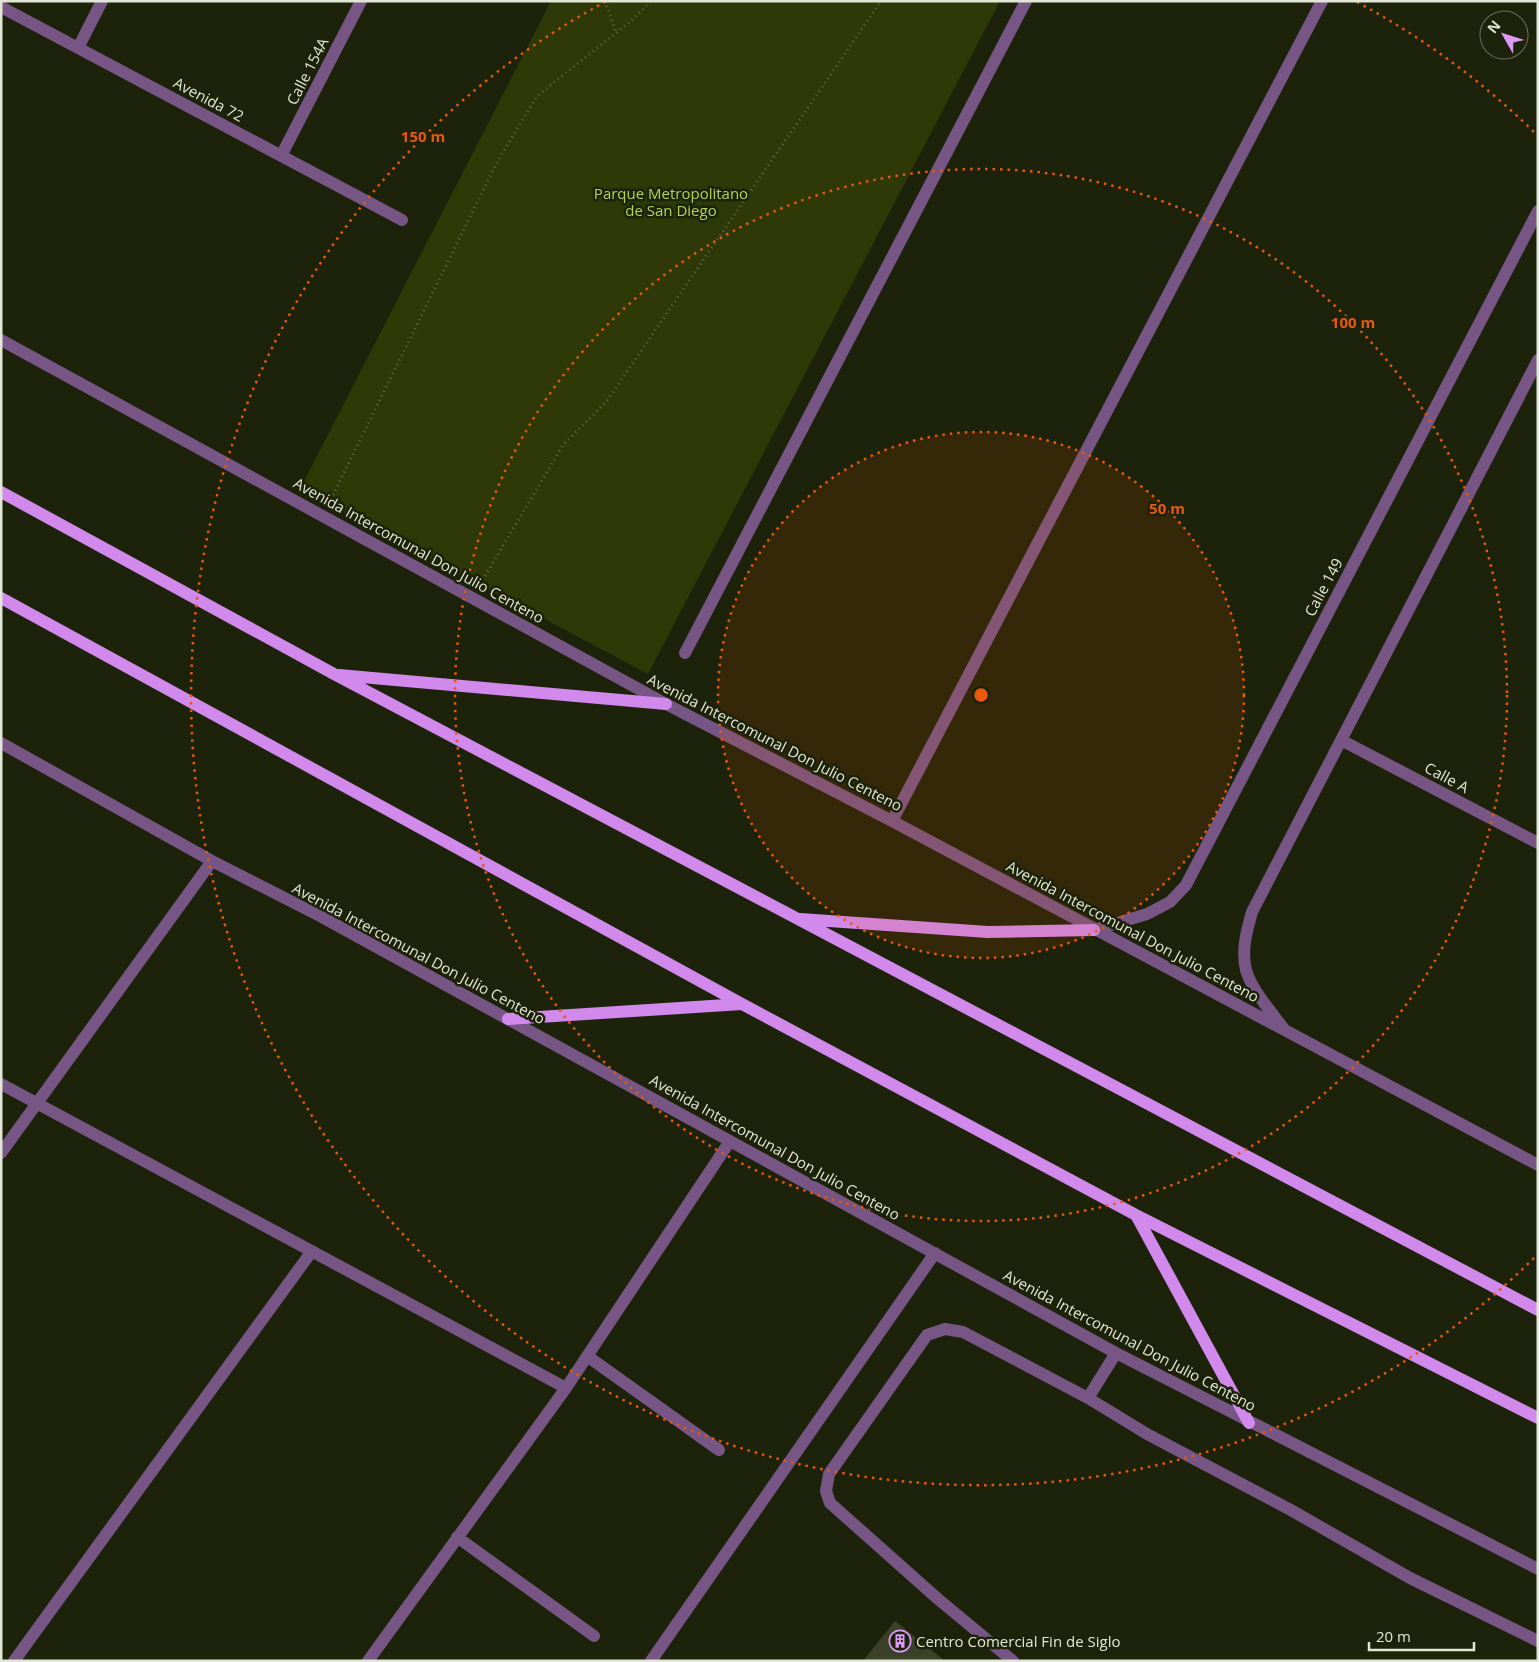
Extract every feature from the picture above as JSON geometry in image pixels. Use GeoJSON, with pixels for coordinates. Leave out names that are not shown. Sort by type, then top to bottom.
{"type":"FeatureCollection","features":[{"type":"Feature","properties":{"kind":"main road"},"geometry":{"type":"LineString","coordinates":[[1,492],[334,674],[1538,1310]]}},
{"type":"Feature","properties":{"kind":"main road"},"geometry":{"type":"LineString","coordinates":[[1,598],[742,1004],[1136,1215],[1538,1418]]}},
{"type":"Feature","properties":{"kind":"main road"},"geometry":{"type":"LineString","coordinates":[[334,674],[666,704]]}},
{"type":"Feature","properties":{"kind":"main road"},"geometry":{"type":"LineString","coordinates":[[796,919],[988,932],[1094,930]]}},
{"type":"Feature","properties":{"kind":"main road"},"geometry":{"type":"LineString","coordinates":[[508,1019],[742,1004]]}},
{"type":"Feature","properties":{"kind":"main road"},"geometry":{"type":"LineString","coordinates":[[1136,1215],[1249,1423]]}},
{"type":"Feature","properties":{"kind":"street"},"geometry":{"type":"LineString","coordinates":[[78,48],[102,1]]}},
{"type":"Feature","properties":{"kind":"street","name":"Calle 154A"},"geometry":{"type":"LineString","coordinates":[[281,156],[361,1]]}},
{"type":"Feature","properties":{"kind":"street"},"geometry":{"type":"LineString","coordinates":[[685,653],[1026,1]]}},
{"type":"Feature","properties":{"kind":"street"},"geometry":{"type":"LineString","coordinates":[[892,821],[1322,1]]}},
{"type":"Feature","properties":{"kind":"street","name":"Avenida 72"},"geometry":{"type":"LineString","coordinates":[[1,7],[402,220]]}},
{"type":"Feature","properties":{"kind":"street","name":"Calle 149"},"geometry":{"type":"LineString","coordinates":[[1094,930],[1147,914],[1170,902],[1186,885],[1538,212]]}},
{"type":"Feature","properties":{"kind":"street","name":"Avenida Intercomunal Don Julio Centeno"},"geometry":{"type":"LineString","coordinates":[[1,340],[666,704],[892,821],[1538,1165]]}},
{"type":"Feature","properties":{"kind":"street"},"geometry":{"type":"LineString","coordinates":[[1286,1031],[1260,995],[1246,970],[1244,939],[1252,912],[1538,360]]}},
{"type":"Feature","properties":{"kind":"street","name":"Calle A"},"geometry":{"type":"LineString","coordinates":[[1341,740],[1538,843]]}},
{"type":"Feature","properties":{"kind":"street","name":"Avenida Intercomunal Don Julio Centeno"},"geometry":{"type":"LineString","coordinates":[[1,743],[212,860],[320,916],[730,1140],[1116,1353],[1249,1423],[1538,1568]]}},
{"type":"Feature","properties":{"kind":"street"},"geometry":{"type":"LineString","coordinates":[[1,1153],[212,860]]}},
{"type":"Feature","properties":{"kind":"street"},"geometry":{"type":"LineString","coordinates":[[1,1084],[566,1388]]}},
{"type":"Feature","properties":{"kind":"street"},"geometry":{"type":"LineString","coordinates":[[368,1661],[566,1388],[730,1140]]}},
{"type":"Feature","properties":{"kind":"street"},"geometry":{"type":"LineString","coordinates":[[14,1661],[312,1251]]}},
{"type":"Feature","properties":{"kind":"street"},"geometry":{"type":"LineString","coordinates":[[651,1661],[935,1253]]}},
{"type":"Feature","properties":{"kind":"street"},"geometry":{"type":"LineString","coordinates":[[1013,1661],[938,1599],[830,1503],[826,1491],[829,1474],[927,1335],[945,1329],[963,1332],[1088,1398],[1147,1434],[1272,1500],[1410,1578],[1538,1641]]}},
{"type":"Feature","properties":{"kind":"street"},"geometry":{"type":"LineString","coordinates":[[1088,1398],[1116,1353]]}},
{"type":"Feature","properties":{"kind":"street"},"geometry":{"type":"LineString","coordinates":[[587,1356],[719,1450]]}},
{"type":"Feature","properties":{"kind":"street"},"geometry":{"type":"LineString","coordinates":[[457,1537],[594,1636]]}},
{"type":"Feature","properties":{"kind":"path"},"geometry":{"type":"LineString","coordinates":[[606,1],[616,32]]}},
{"type":"Feature","properties":{"kind":"path"},"geometry":{"type":"LineString","coordinates":[[322,516],[496,164],[538,96],[651,1]]}},
{"type":"Feature","properties":{"kind":"path"},"geometry":{"type":"LineString","coordinates":[[472,598],[564,445],[606,402],[881,1]]}},
{"type":"Feature","properties":{"kind":"green space","name":"Parque Metropolitano de San Diego"},"geometry":{"type":"Polygon","coordinates":[[[551,1],[1000,1],[648,674],[300,489],[551,1]]]}},
{"type":"Feature","properties":{"kind":"building","name":"Centro Comercial Fin de Siglo"},"geometry":{"type":"Polygon","coordinates":[[[895,1621],[945,1661],[863,1661],[895,1621]]]}},
{"type":"Feature","properties":{"kind":"place","name":"Centro Comercial Fin de Siglo"},"geometry":{"type":"Point","coordinates":[900,1641]}}]}
